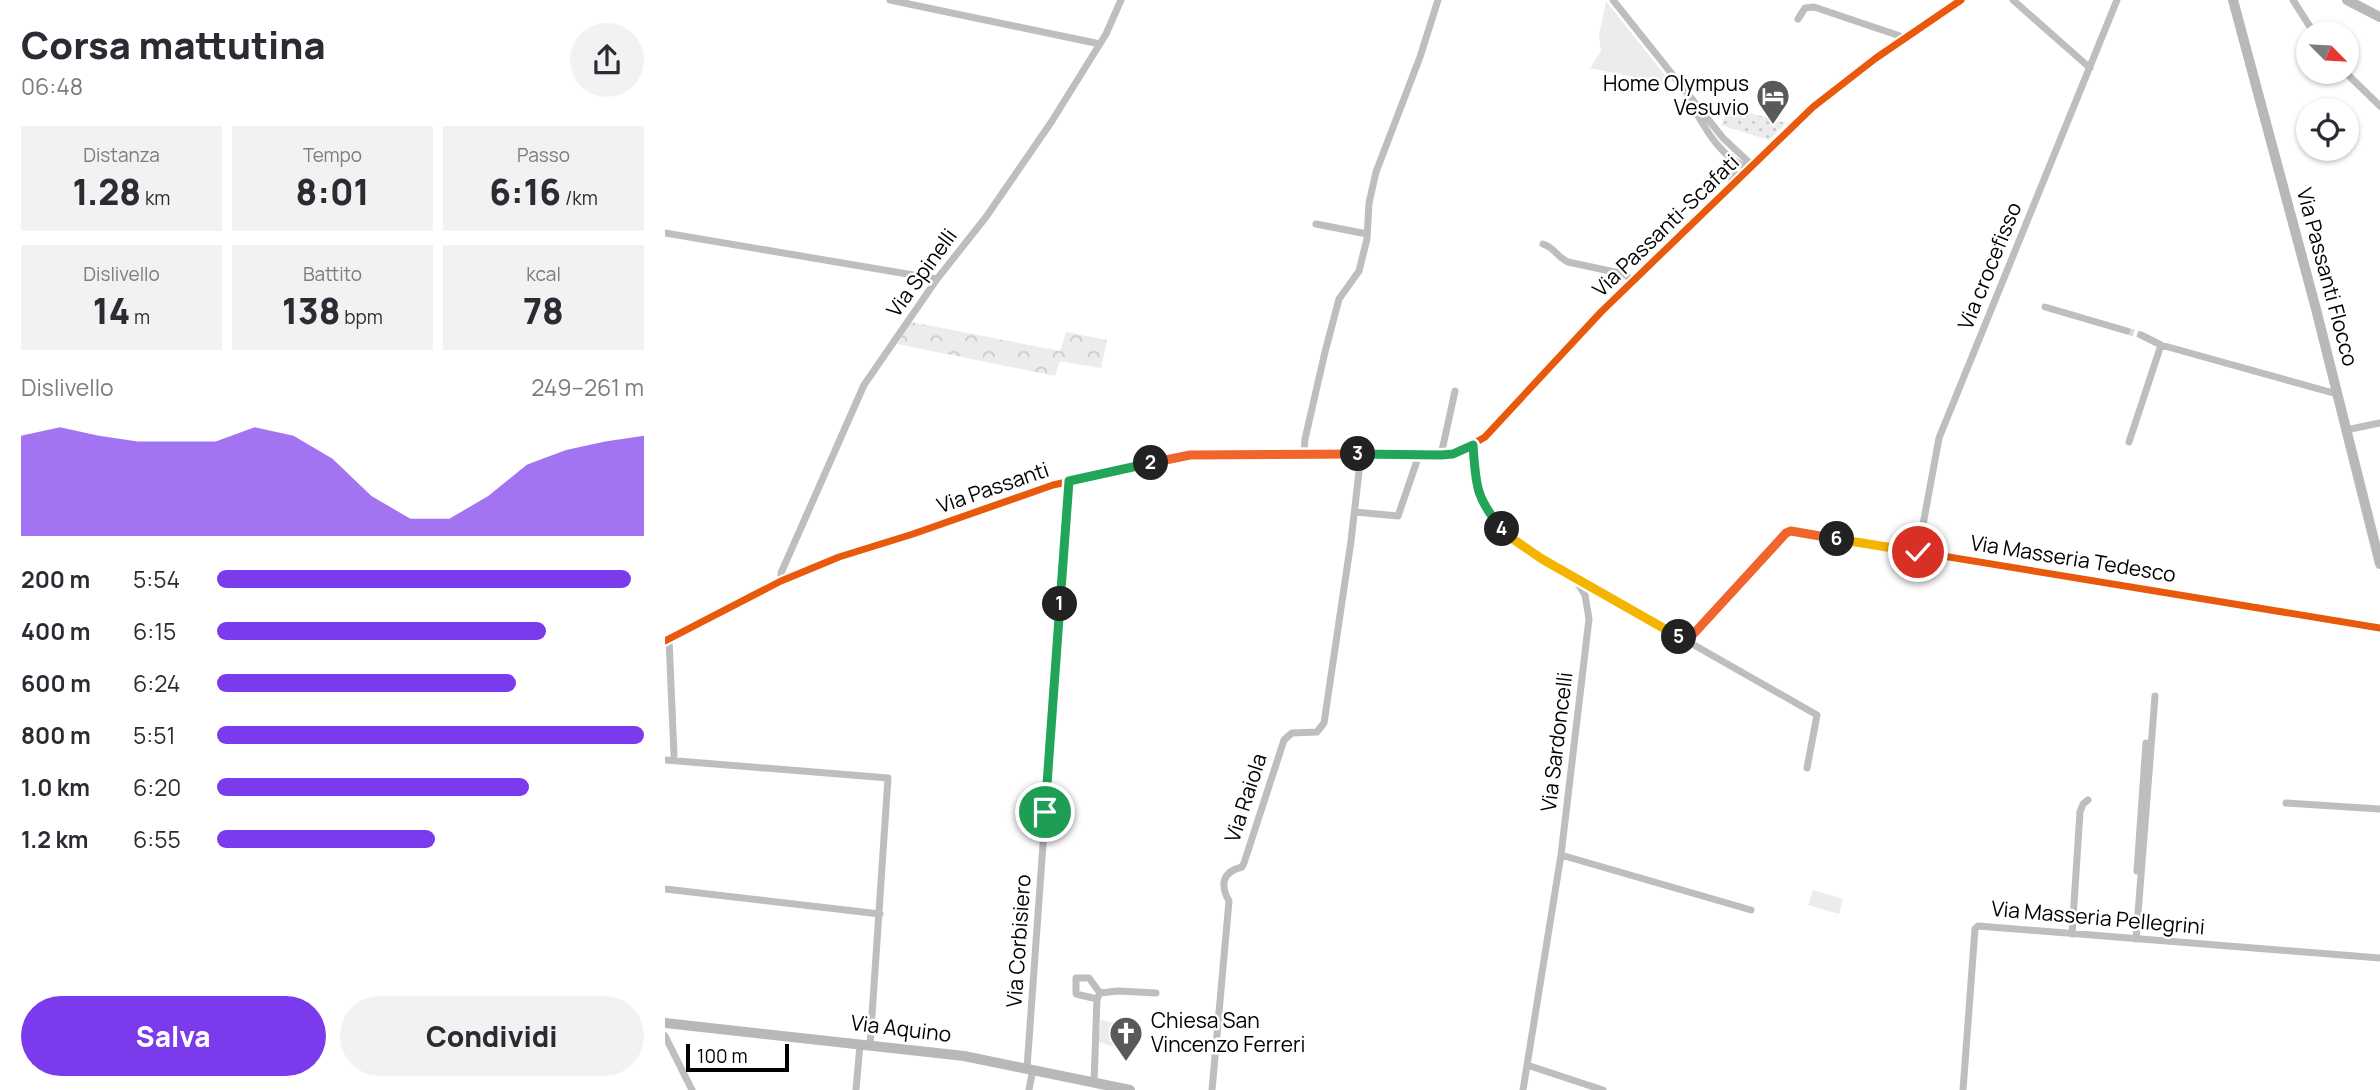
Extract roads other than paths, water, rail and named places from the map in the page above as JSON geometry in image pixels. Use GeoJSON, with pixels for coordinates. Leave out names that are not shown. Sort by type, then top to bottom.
{"type":"FeatureCollection","features":[{"type":"Feature","properties":{"kind":"street"},"geometry":{"type":"LineString","coordinates":[[890,0],[1100,44]]}},
{"type":"Feature","properties":{"kind":"street","name":"Via Spinelli"},"geometry":{"type":"LineString","coordinates":[[781,581],[781,573],[865,385],[937,279],[986,217],[1100,44],[1121,0]]}},
{"type":"Feature","properties":{"kind":"street"},"geometry":{"type":"LineString","coordinates":[[1304,454],[1305,439],[1339,299],[1359,271],[1376,172],[1420,57],[1438,0]]}},
{"type":"Feature","properties":{"kind":"street"},"geometry":{"type":"LineString","coordinates":[[1613,0],[1685,92],[1751,168]]}},
{"type":"Feature","properties":{"kind":"street","name":"Via Passanti-Scafati"},"geometry":{"type":"LineString","coordinates":[[1395,454],[1453,454],[1473,445],[1497,425],[1574,340],[1633,281],[1832,91],[1961,0]]}},
{"type":"Feature","properties":{"kind":"street"},"geometry":{"type":"LineString","coordinates":[[2013,0],[2090,68]]}},
{"type":"Feature","properties":{"kind":"street","name":"Via crocefisso"},"geometry":{"type":"LineString","coordinates":[[1918,552],[1938,438],[2117,0]]}},
{"type":"Feature","properties":{"kind":"street","name":"Via Passanti Flocco"},"geometry":{"type":"LineString","coordinates":[[2234,0],[2380,564]]}},
{"type":"Feature","properties":{"kind":"street"},"geometry":{"type":"LineString","coordinates":[[2293,0],[2306,21]]}},
{"type":"Feature","properties":{"kind":"street"},"geometry":{"type":"LineString","coordinates":[[2347,0],[2380,17]]}},
{"type":"Feature","properties":{"kind":"street"},"geometry":{"type":"LineString","coordinates":[[1798,19],[1805,8],[1814,7],[1906,38]]}},
{"type":"Feature","properties":{"kind":"street"},"geometry":{"type":"LineString","coordinates":[[2357,84],[2380,106]]}},
{"type":"Feature","properties":{"kind":"street"},"geometry":{"type":"LineString","coordinates":[[1685,92],[1710,137],[1726,153],[1751,168]]}},
{"type":"Feature","properties":{"kind":"street"},"geometry":{"type":"LineString","coordinates":[[1726,153],[1734,172],[1730,188]]}},
{"type":"Feature","properties":{"kind":"street"},"geometry":{"type":"LineString","coordinates":[[1316,224],[1367,234]]}},
{"type":"Feature","properties":{"kind":"street"},"geometry":{"type":"LineString","coordinates":[[665,233],[937,279]]}},
{"type":"Feature","properties":{"kind":"street"},"geometry":{"type":"LineString","coordinates":[[1543,244],[1553,247],[1561,259],[1568,262],[1625,274],[1633,281]]}},
{"type":"Feature","properties":{"kind":"street"},"geometry":{"type":"LineString","coordinates":[[2045,307],[2127,331]]}},
{"type":"Feature","properties":{"kind":"street"},"geometry":{"type":"LineString","coordinates":[[2141,335],[2161,345],[2337,394]]}},
{"type":"Feature","properties":{"kind":"street"},"geometry":{"type":"LineString","coordinates":[[2129,442],[2161,345]]}},
{"type":"Feature","properties":{"kind":"street"},"geometry":{"type":"LineString","coordinates":[[1441,455],[1455,391]]}},
{"type":"Feature","properties":{"kind":"street"},"geometry":{"type":"LineString","coordinates":[[2346,430],[2380,423]]}},
{"type":"Feature","properties":{"kind":"street"},"geometry":{"type":"LineString","coordinates":[[1473,445],[1476,488],[1486,510],[1507,535],[1542,559],[1817,715],[1807,768]]}},
{"type":"Feature","properties":{"kind":"street","name":"Via Raiola"},"geometry":{"type":"LineString","coordinates":[[1212,1090],[1229,901],[1225,894],[1225,876],[1242,867],[1244,863],[1284,740],[1292,733],[1319,731],[1324,723],[1361,454]]}},
{"type":"Feature","properties":{"kind":"street","name":"Via Passanti"},"geometry":{"type":"LineString","coordinates":[[667,640],[781,581],[839,557],[1069,481],[1190,455],[1395,454]]}},
{"type":"Feature","properties":{"kind":"street"},"geometry":{"type":"LineString","coordinates":[[1355,512],[1398,516],[1419,455]]}},
{"type":"Feature","properties":{"kind":"street","name":"Via Corbisiero"},"geometry":{"type":"LineString","coordinates":[[1029,1090],[1069,481]]}},
{"type":"Feature","properties":{"kind":"street","name":"Via Masseria Tedesco"},"geometry":{"type":"LineString","coordinates":[[1687,641],[1786,533],[1795,532],[2380,628]]}},
{"type":"Feature","properties":{"kind":"street","name":"Via Sardoncelli"},"geometry":{"type":"LineString","coordinates":[[1523,1090],[1561,855],[1589,619],[1585,595],[1573,576]]}},
{"type":"Feature","properties":{"kind":"street"},"geometry":{"type":"LineString","coordinates":[[667,640],[674,755]]}},
{"type":"Feature","properties":{"kind":"street"},"geometry":{"type":"LineString","coordinates":[[2134,939],[2155,696]]}},
{"type":"Feature","properties":{"kind":"street"},"geometry":{"type":"LineString","coordinates":[[2134,939],[2146,743]]}},
{"type":"Feature","properties":{"kind":"street"},"geometry":{"type":"LineString","coordinates":[[665,761],[888,778],[880,914],[865,1044],[856,1090]]}},
{"type":"Feature","properties":{"kind":"street"},"geometry":{"type":"LineString","coordinates":[[2072,934],[2080,812],[2088,800]]}},
{"type":"Feature","properties":{"kind":"street"},"geometry":{"type":"LineString","coordinates":[[2286,803],[2380,809]]}},
{"type":"Feature","properties":{"kind":"street"},"geometry":{"type":"LineString","coordinates":[[1561,855],[1751,910]]}},
{"type":"Feature","properties":{"kind":"street"},"geometry":{"type":"LineString","coordinates":[[665,889],[880,914]]}},
{"type":"Feature","properties":{"kind":"street","name":"Via Masseria Pellegrini"},"geometry":{"type":"LineString","coordinates":[[1962,1090],[1975,928],[1980,926],[2380,958]]}},
{"type":"Feature","properties":{"kind":"street"},"geometry":{"type":"LineString","coordinates":[[1094,1082],[1099,996],[1118,990],[1156,993]]}},
{"type":"Feature","properties":{"kind":"street","name":"Via Aquino"},"geometry":{"type":"LineString","coordinates":[[665,1023],[964,1056],[1130,1090]]}},
{"type":"Feature","properties":{"kind":"street"},"geometry":{"type":"LineString","coordinates":[[665,1036],[692,1090]]}},
{"type":"Feature","properties":{"kind":"street"},"geometry":{"type":"LineString","coordinates":[[1527,1065],[1603,1090]]}},
{"type":"Feature","properties":{"kind":"tunnel"},"geometry":{"type":"LineString","coordinates":[[2127,331],[2141,335]]}},
{"type":"Feature","properties":{"kind":"place","name":"Home Olympus Vesuvio"},"geometry":{"type":"Point","coordinates":[1773,126]}},
{"type":"Feature","properties":{"kind":"place","name":"Chiesa San Vincenzo Ferreri"},"geometry":{"type":"Point","coordinates":[1126,1063]}}]}
